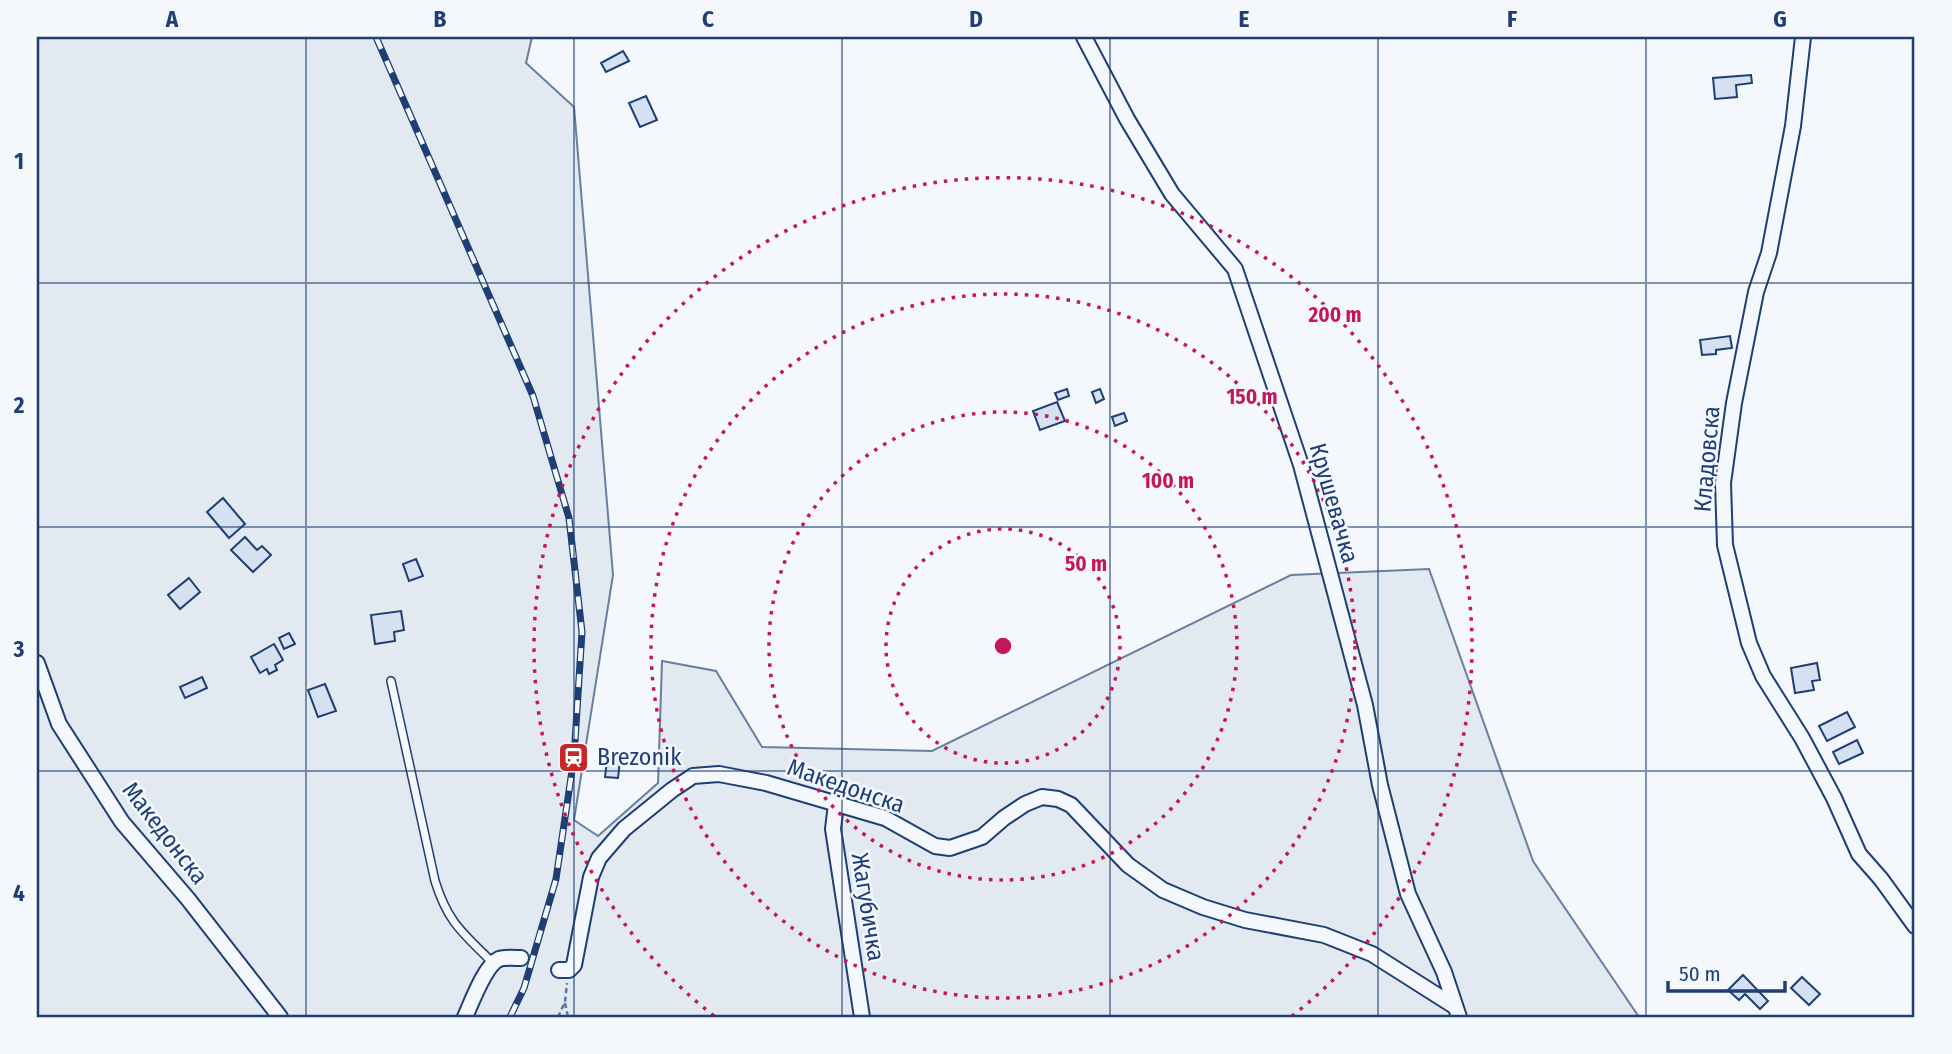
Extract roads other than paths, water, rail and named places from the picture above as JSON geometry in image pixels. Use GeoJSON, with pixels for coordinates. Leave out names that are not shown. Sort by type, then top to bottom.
{"type":"FeatureCollection","features":[{"type":"Feature","properties":{"kind":"street","name":"Крушевачка"},"geometry":{"type":"LineString","coordinates":[[1084,37],[1127,119],[1172,194],[1235,269],[1301,465],[1365,705],[1380,785],[1408,894],[1444,972],[1456,1012]]}},
{"type":"Feature","properties":{"kind":"street","name":"Кладовска"},"geometry":{"type":"LineString","coordinates":[[1803,37],[1793,126],[1769,253],[1756,292],[1734,403],[1723,483],[1725,545],[1749,643],[1763,676],[1802,738],[1834,798],[1859,854],[1915,926]]}},
{"type":"Feature","properties":{"kind":"street","name":"Македонска"},"geometry":{"type":"LineString","coordinates":[[37,663],[59,724],[122,822],[280,1017]]}},
{"type":"Feature","properties":{"kind":"street","name":"Македонска"},"geometry":{"type":"LineString","coordinates":[[564,970],[574,965],[592,877],[599,858],[624,829],[693,776],[719,774],[766,783],[885,818],[935,846],[950,848],[982,837],[1025,804],[1042,797],[1058,799],[1071,805],[1128,865],[1163,890],[1203,907],[1245,920],[1324,935],[1372,954],[1456,1012]]}},
{"type":"Feature","properties":{"kind":"street","name":"Жагубичка"},"geometry":{"type":"LineString","coordinates":[[836,804],[833,829],[862,1017]]}},
{"type":"Feature","properties":{"kind":"street"},"geometry":{"type":"LineString","coordinates":[[464,1017],[493,964],[499,959],[522,958]]}},
{"type":"Feature","properties":{"kind":"lane"},"geometry":{"type":"LineString","coordinates":[[391,681],[442,905],[450,920],[493,964]]}},
{"type":"Feature","properties":{"kind":"railway"},"geometry":{"type":"LineString","coordinates":[[376,37],[533,396],[569,518],[582,632],[574,757],[556,879],[524,988],[510,1017]]}},
{"type":"Feature","properties":{"kind":"place","name":"Brezonik"},"geometry":{"type":"Point","coordinates":[574,757]}}]}
